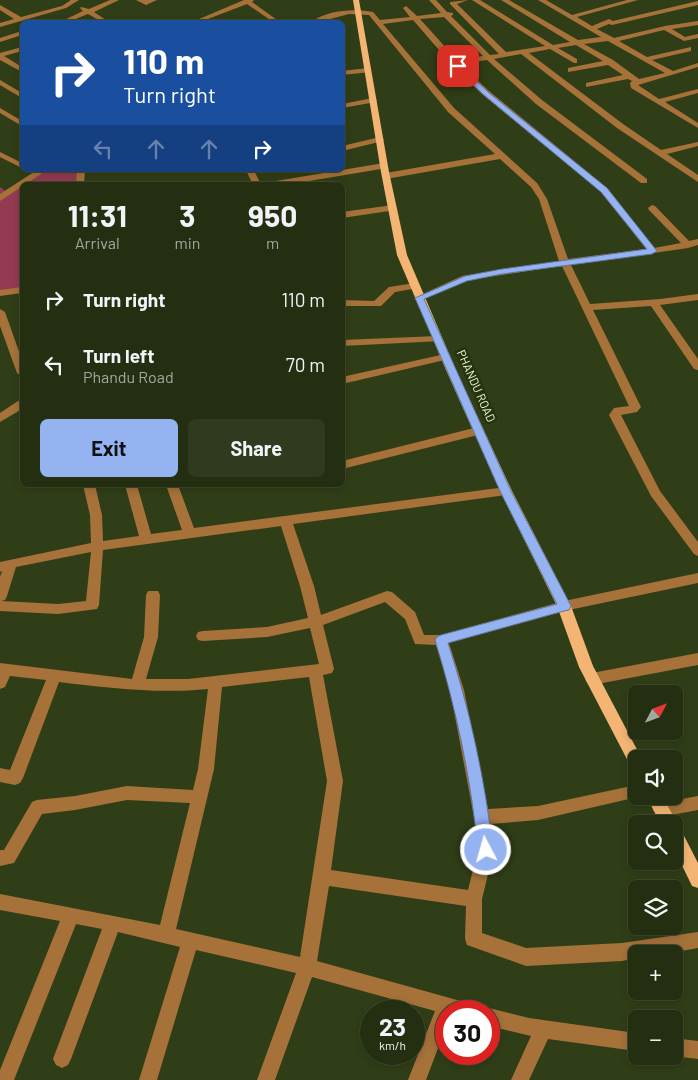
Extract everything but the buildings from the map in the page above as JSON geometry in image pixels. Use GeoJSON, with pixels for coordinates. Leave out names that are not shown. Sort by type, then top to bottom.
{"type":"FeatureCollection","features":[{"type":"Feature","properties":{"kind":"main road","name":"PHANDU ROAD"},"geometry":{"type":"LineString","coordinates":[[357,5],[385,171],[402,255],[445,357],[506,491],[564,606],[586,667],[630,750]]}},
{"type":"Feature","properties":{"kind":"main road"},"geometry":{"type":"LineString","coordinates":[[683,851],[698,880]]}},
{"type":"Feature","properties":{"kind":"street"},"geometry":{"type":"LineString","coordinates":[[60,0],[88,11],[103,20]]}},
{"type":"Feature","properties":{"kind":"street"},"geometry":{"type":"LineString","coordinates":[[0,25],[64,7],[76,0]]}},
{"type":"Feature","properties":{"kind":"street"},"geometry":{"type":"LineString","coordinates":[[67,20],[116,0]]}},
{"type":"Feature","properties":{"kind":"street"},"geometry":{"type":"LineString","coordinates":[[139,0],[146,3],[154,0]]}},
{"type":"Feature","properties":{"kind":"street"},"geometry":{"type":"LineString","coordinates":[[230,0],[246,1],[274,20]]}},
{"type":"Feature","properties":{"kind":"street"},"geometry":{"type":"LineString","coordinates":[[432,0],[471,42],[540,102],[644,181]]}},
{"type":"Feature","properties":{"kind":"street"},"geometry":{"type":"LineString","coordinates":[[465,0],[452,3],[504,55]]}},
{"type":"Feature","properties":{"kind":"street"},"geometry":{"type":"LineString","coordinates":[[475,0],[574,61]]}},
{"type":"Feature","properties":{"kind":"street"},"geometry":{"type":"LineString","coordinates":[[504,0],[610,62],[638,82]]}},
{"type":"Feature","properties":{"kind":"street"},"geometry":{"type":"LineString","coordinates":[[541,0],[672,74]]}},
{"type":"Feature","properties":{"kind":"street"},"geometry":{"type":"LineString","coordinates":[[571,17],[635,0]]}},
{"type":"Feature","properties":{"kind":"street"},"geometry":{"type":"LineString","coordinates":[[200,20],[246,1]]}},
{"type":"Feature","properties":{"kind":"street"},"geometry":{"type":"LineString","coordinates":[[592,29],[610,21],[612,23],[698,4]]}},
{"type":"Feature","properties":{"kind":"street"},"geometry":{"type":"LineString","coordinates":[[320,20],[357,5],[371,13],[431,88],[501,156],[534,185],[543,200],[565,263],[635,407],[633,410],[618,411],[615,415],[655,493],[698,552]]}},
{"type":"Feature","properties":{"kind":"street"},"geometry":{"type":"LineString","coordinates":[[0,7],[18,19]]}},
{"type":"Feature","properties":{"kind":"street"},"geometry":{"type":"LineString","coordinates":[[406,8],[455,63],[486,93],[604,190],[652,251]]}},
{"type":"Feature","properties":{"kind":"street"},"geometry":{"type":"LineString","coordinates":[[379,22],[462,13]]}},
{"type":"Feature","properties":{"kind":"street"},"geometry":{"type":"LineString","coordinates":[[455,63],[606,38],[614,40],[665,28],[698,23]]}},
{"type":"Feature","properties":{"kind":"street"},"geometry":{"type":"LineString","coordinates":[[665,28],[684,38],[698,36]]}},
{"type":"Feature","properties":{"kind":"street"},"geometry":{"type":"LineString","coordinates":[[0,40],[20,34]]}},
{"type":"Feature","properties":{"kind":"street"},"geometry":{"type":"LineString","coordinates":[[646,59],[688,49]]}},
{"type":"Feature","properties":{"kind":"street"},"geometry":{"type":"LineString","coordinates":[[0,56],[20,50]]}},
{"type":"Feature","properties":{"kind":"street"},"geometry":{"type":"LineString","coordinates":[[523,52],[580,97],[698,179]]}},
{"type":"Feature","properties":{"kind":"street"},"geometry":{"type":"LineString","coordinates":[[0,56],[20,69]]}},
{"type":"Feature","properties":{"kind":"street"},"geometry":{"type":"LineString","coordinates":[[571,70],[610,62]]}},
{"type":"Feature","properties":{"kind":"street"},"geometry":{"type":"LineString","coordinates":[[698,66],[634,84],[634,86],[698,126]]}},
{"type":"Feature","properties":{"kind":"street"},"geometry":{"type":"LineString","coordinates":[[345,73],[368,70]]}},
{"type":"Feature","properties":{"kind":"street"},"geometry":{"type":"LineString","coordinates":[[589,85],[630,76]]}},
{"type":"Feature","properties":{"kind":"street"},"geometry":{"type":"LineString","coordinates":[[2,85],[20,95]]}},
{"type":"Feature","properties":{"kind":"street"},"geometry":{"type":"LineString","coordinates":[[659,101],[698,91]]}},
{"type":"Feature","properties":{"kind":"street"},"geometry":{"type":"LineString","coordinates":[[345,105],[373,100]]}},
{"type":"Feature","properties":{"kind":"street"},"geometry":{"type":"LineString","coordinates":[[0,110],[20,123]]}},
{"type":"Feature","properties":{"kind":"street"},"geometry":{"type":"LineString","coordinates":[[345,147],[380,139]]}},
{"type":"Feature","properties":{"kind":"street"},"geometry":{"type":"LineString","coordinates":[[661,153],[694,144],[698,152]]}},
{"type":"Feature","properties":{"kind":"street"},"geometry":{"type":"LineString","coordinates":[[0,154],[20,165]]}},
{"type":"Feature","properties":{"kind":"street"},"geometry":{"type":"LineString","coordinates":[[295,182],[501,156]]}},
{"type":"Feature","properties":{"kind":"street"},"geometry":{"type":"LineString","coordinates":[[24,182],[38,172]]}},
{"type":"Feature","properties":{"kind":"street"},"geometry":{"type":"LineString","coordinates":[[0,198],[20,185]]}},
{"type":"Feature","properties":{"kind":"street"},"geometry":{"type":"LineString","coordinates":[[0,186],[11,191]]}},
{"type":"Feature","properties":{"kind":"street"},"geometry":{"type":"LineString","coordinates":[[345,215],[392,208]]}},
{"type":"Feature","properties":{"kind":"street"},"geometry":{"type":"LineString","coordinates":[[652,208],[693,244]]}},
{"type":"Feature","properties":{"kind":"street"},"geometry":{"type":"LineString","coordinates":[[420,298],[465,278],[693,244]]}},
{"type":"Feature","properties":{"kind":"street"},"geometry":{"type":"LineString","coordinates":[[345,303],[377,304],[392,289],[415,286]]}},
{"type":"Feature","properties":{"kind":"street"},"geometry":{"type":"LineString","coordinates":[[0,293],[20,290]]}},
{"type":"Feature","properties":{"kind":"street"},"geometry":{"type":"LineString","coordinates":[[586,306],[654,303],[698,297]]}},
{"type":"Feature","properties":{"kind":"street"},"geometry":{"type":"LineString","coordinates":[[654,303],[698,367]]}},
{"type":"Feature","properties":{"kind":"street"},"geometry":{"type":"LineString","coordinates":[[0,312],[18,347],[20,360]]}},
{"type":"Feature","properties":{"kind":"street"},"geometry":{"type":"LineString","coordinates":[[345,343],[438,339]]}},
{"type":"Feature","properties":{"kind":"street"},"geometry":{"type":"LineString","coordinates":[[345,380],[445,357]]}},
{"type":"Feature","properties":{"kind":"street"},"geometry":{"type":"LineString","coordinates":[[0,418],[20,405]]}},
{"type":"Feature","properties":{"kind":"street"},"geometry":{"type":"LineString","coordinates":[[345,464],[478,430]]}},
{"type":"Feature","properties":{"kind":"street"},"geometry":{"type":"LineString","coordinates":[[0,606],[58,609],[92,605],[98,546],[94,499],[90,487]]}},
{"type":"Feature","properties":{"kind":"street"},"geometry":{"type":"LineString","coordinates":[[132,487],[146,540]]}},
{"type":"Feature","properties":{"kind":"street"},"geometry":{"type":"LineString","coordinates":[[173,487],[190,534]]}},
{"type":"Feature","properties":{"kind":"street"},"geometry":{"type":"LineString","coordinates":[[0,596],[5,565],[98,546],[506,491]]}},
{"type":"Feature","properties":{"kind":"street"},"geometry":{"type":"LineString","coordinates":[[0,683],[3,669],[137,685],[188,685],[327,669],[307,586],[286,521]]}},
{"type":"Feature","properties":{"kind":"street"},"geometry":{"type":"LineString","coordinates":[[203,636],[267,632],[316,622],[387,596],[410,616],[420,640],[441,640],[564,606],[698,578]]}},
{"type":"Feature","properties":{"kind":"street"},"geometry":{"type":"LineString","coordinates":[[137,685],[150,637],[153,595]]}},
{"type":"Feature","properties":{"kind":"street"},"geometry":{"type":"LineString","coordinates":[[441,640],[457,690],[482,817],[486,850],[474,899],[473,940],[526,957],[622,952],[698,940]]}},
{"type":"Feature","properties":{"kind":"street"},"geometry":{"type":"LineString","coordinates":[[592,679],[698,659]]}},
{"type":"Feature","properties":{"kind":"street"},"geometry":{"type":"LineString","coordinates":[[266,1080],[307,967],[335,782],[315,670]]}},
{"type":"Feature","properties":{"kind":"street"},"geometry":{"type":"LineString","coordinates":[[0,776],[15,778],[55,675]]}},
{"type":"Feature","properties":{"kind":"street"},"geometry":{"type":"LineString","coordinates":[[166,935],[206,769],[216,682]]}},
{"type":"Feature","properties":{"kind":"street"},"geometry":{"type":"LineString","coordinates":[[0,858],[8,858],[37,807],[76,803],[127,793],[200,797]]}},
{"type":"Feature","properties":{"kind":"street"},"geometry":{"type":"LineString","coordinates":[[482,817],[538,813],[628,794]]}},
{"type":"Feature","properties":{"kind":"street"},"geometry":{"type":"LineString","coordinates":[[661,810],[698,802]]}},
{"type":"Feature","properties":{"kind":"street"},"geometry":{"type":"LineString","coordinates":[[322,877],[474,899]]}},
{"type":"Feature","properties":{"kind":"street"},"geometry":{"type":"LineString","coordinates":[[0,902],[113,923],[307,967],[435,1002]]}},
{"type":"Feature","properties":{"kind":"street"},"geometry":{"type":"LineString","coordinates":[[5,1080],[71,916]]}},
{"type":"Feature","properties":{"kind":"street"},"geometry":{"type":"LineString","coordinates":[[62,1059],[113,923]]}},
{"type":"Feature","properties":{"kind":"street"},"geometry":{"type":"LineString","coordinates":[[148,1080],[190,941]]}},
{"type":"Feature","properties":{"kind":"street"},"geometry":{"type":"LineString","coordinates":[[500,1020],[543,1030],[628,1041]]}},
{"type":"Feature","properties":{"kind":"street"},"geometry":{"type":"LineString","coordinates":[[520,1080],[543,1030]]}},
{"type":"Feature","properties":{"kind":"street"},"geometry":{"type":"LineString","coordinates":[[417,1080],[435,1033]]}},
{"type":"Feature","properties":{"kind":"street"},"geometry":{"type":"LineString","coordinates":[[683,1048],[698,1050]]}},
{"type":"Feature","properties":{"kind":"shaded area"},"geometry":{"type":"Polygon","coordinates":[[[40,172],[81,172],[80,182],[25,182],[40,172]]]}},
{"type":"Feature","properties":{"kind":"shaded area"},"geometry":{"type":"Polygon","coordinates":[[[20,185],[20,290],[0,293],[0,187],[8,193],[20,185]]]}},
{"type":"Feature","properties":{"kind":"route"},"geometry":{"type":"LineString","coordinates":[[458,66],[486,93],[604,190],[652,251],[502,271],[465,278],[420,298],[506,491],[564,606],[441,640],[457,690],[482,817],[486,850]]}}]}
